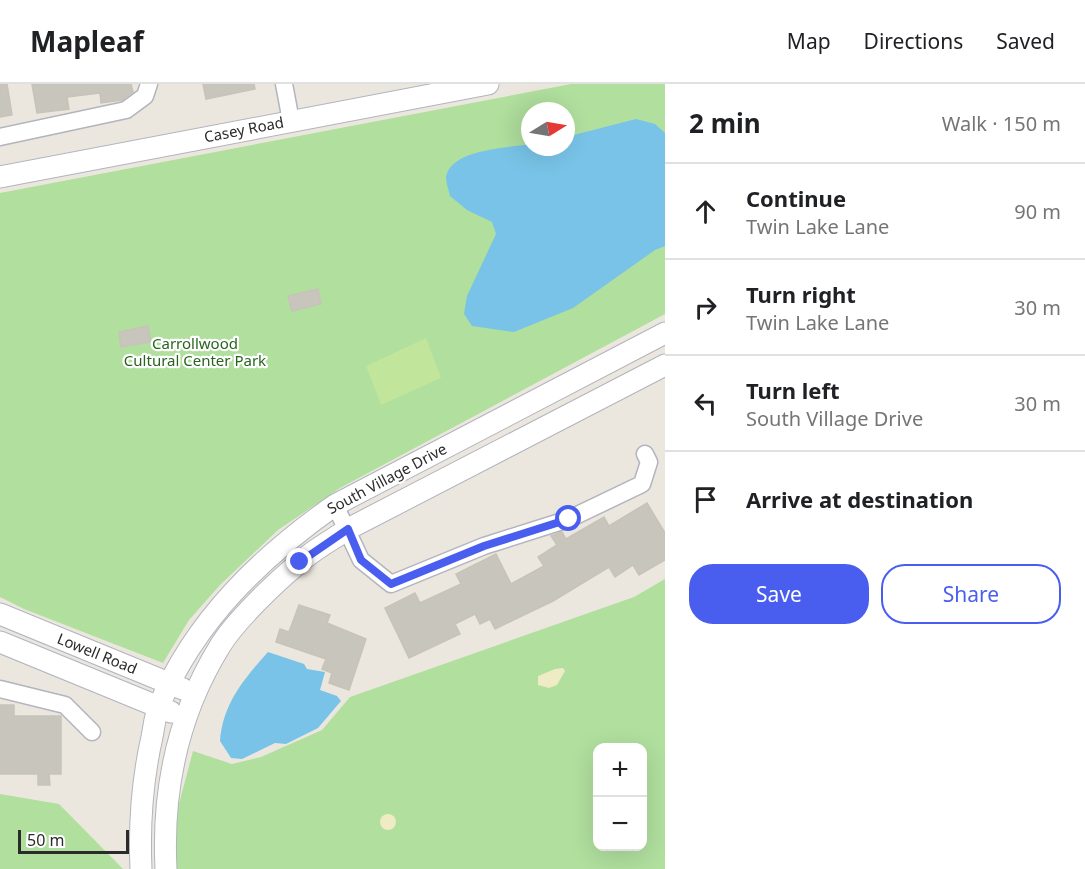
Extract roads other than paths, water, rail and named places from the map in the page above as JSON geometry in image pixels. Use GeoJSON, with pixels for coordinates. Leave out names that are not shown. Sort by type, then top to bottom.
{"type":"FeatureCollection","features":[{"type":"Feature","properties":{"kind":"street"},"geometry":{"type":"LineString","coordinates":[[0,137],[126,110],[145,96],[149,84]]}},
{"type":"Feature","properties":{"kind":"street"},"geometry":{"type":"LineString","coordinates":[[284,84],[291,121]]}},
{"type":"Feature","properties":{"kind":"street","name":"Casey Road"},"geometry":{"type":"LineString","coordinates":[[0,177],[488,84]]}},
{"type":"Feature","properties":{"kind":"street","name":"South Village Drive"},"geometry":{"type":"LineString","coordinates":[[141,869],[139,819],[147,760],[158,707],[205,625],[240,583],[286,539],[335,505],[665,333]]}},
{"type":"Feature","properties":{"kind":"street","name":"South Village Drive"},"geometry":{"type":"LineString","coordinates":[[166,869],[164,825],[172,764],[186,718],[195,694],[221,644],[251,610],[300,562],[348,529],[665,365]]}},
{"type":"Feature","properties":{"kind":"street"},"geometry":{"type":"LineString","coordinates":[[335,505],[361,560],[391,584],[484,546],[569,519],[642,484],[650,462],[645,454]]}},
{"type":"Feature","properties":{"kind":"street","name":"Lowell Road"},"geometry":{"type":"LineString","coordinates":[[0,614],[195,694]]}},
{"type":"Feature","properties":{"kind":"street","name":"Lowell Road"},"geometry":{"type":"LineString","coordinates":[[0,642],[186,718]]}},
{"type":"Feature","properties":{"kind":"street"},"geometry":{"type":"LineString","coordinates":[[0,689],[65,705],[92,732]]}},
{"type":"Feature","properties":{"kind":"water"},"geometry":{"type":"Polygon","coordinates":[[[636,119],[655,124],[665,133],[665,246],[655,250],[573,308],[514,332],[472,326],[464,314],[467,296],[496,234],[492,222],[467,210],[450,196],[446,177],[450,168],[469,155],[521,145],[521,156],[575,156],[575,135],[636,119]]]}},
{"type":"Feature","properties":{"kind":"water"},"geometry":{"type":"Polygon","coordinates":[[[268,652],[304,664],[307,669],[325,672],[320,690],[337,696],[341,701],[318,728],[286,744],[275,743],[242,759],[231,758],[220,741],[225,715],[236,692],[268,652]]]}},
{"type":"Feature","properties":{"kind":"park label","name":"Carrollwood Cultural Center Park"},"geometry":{"type":"Point","coordinates":[195,352]}}]}
